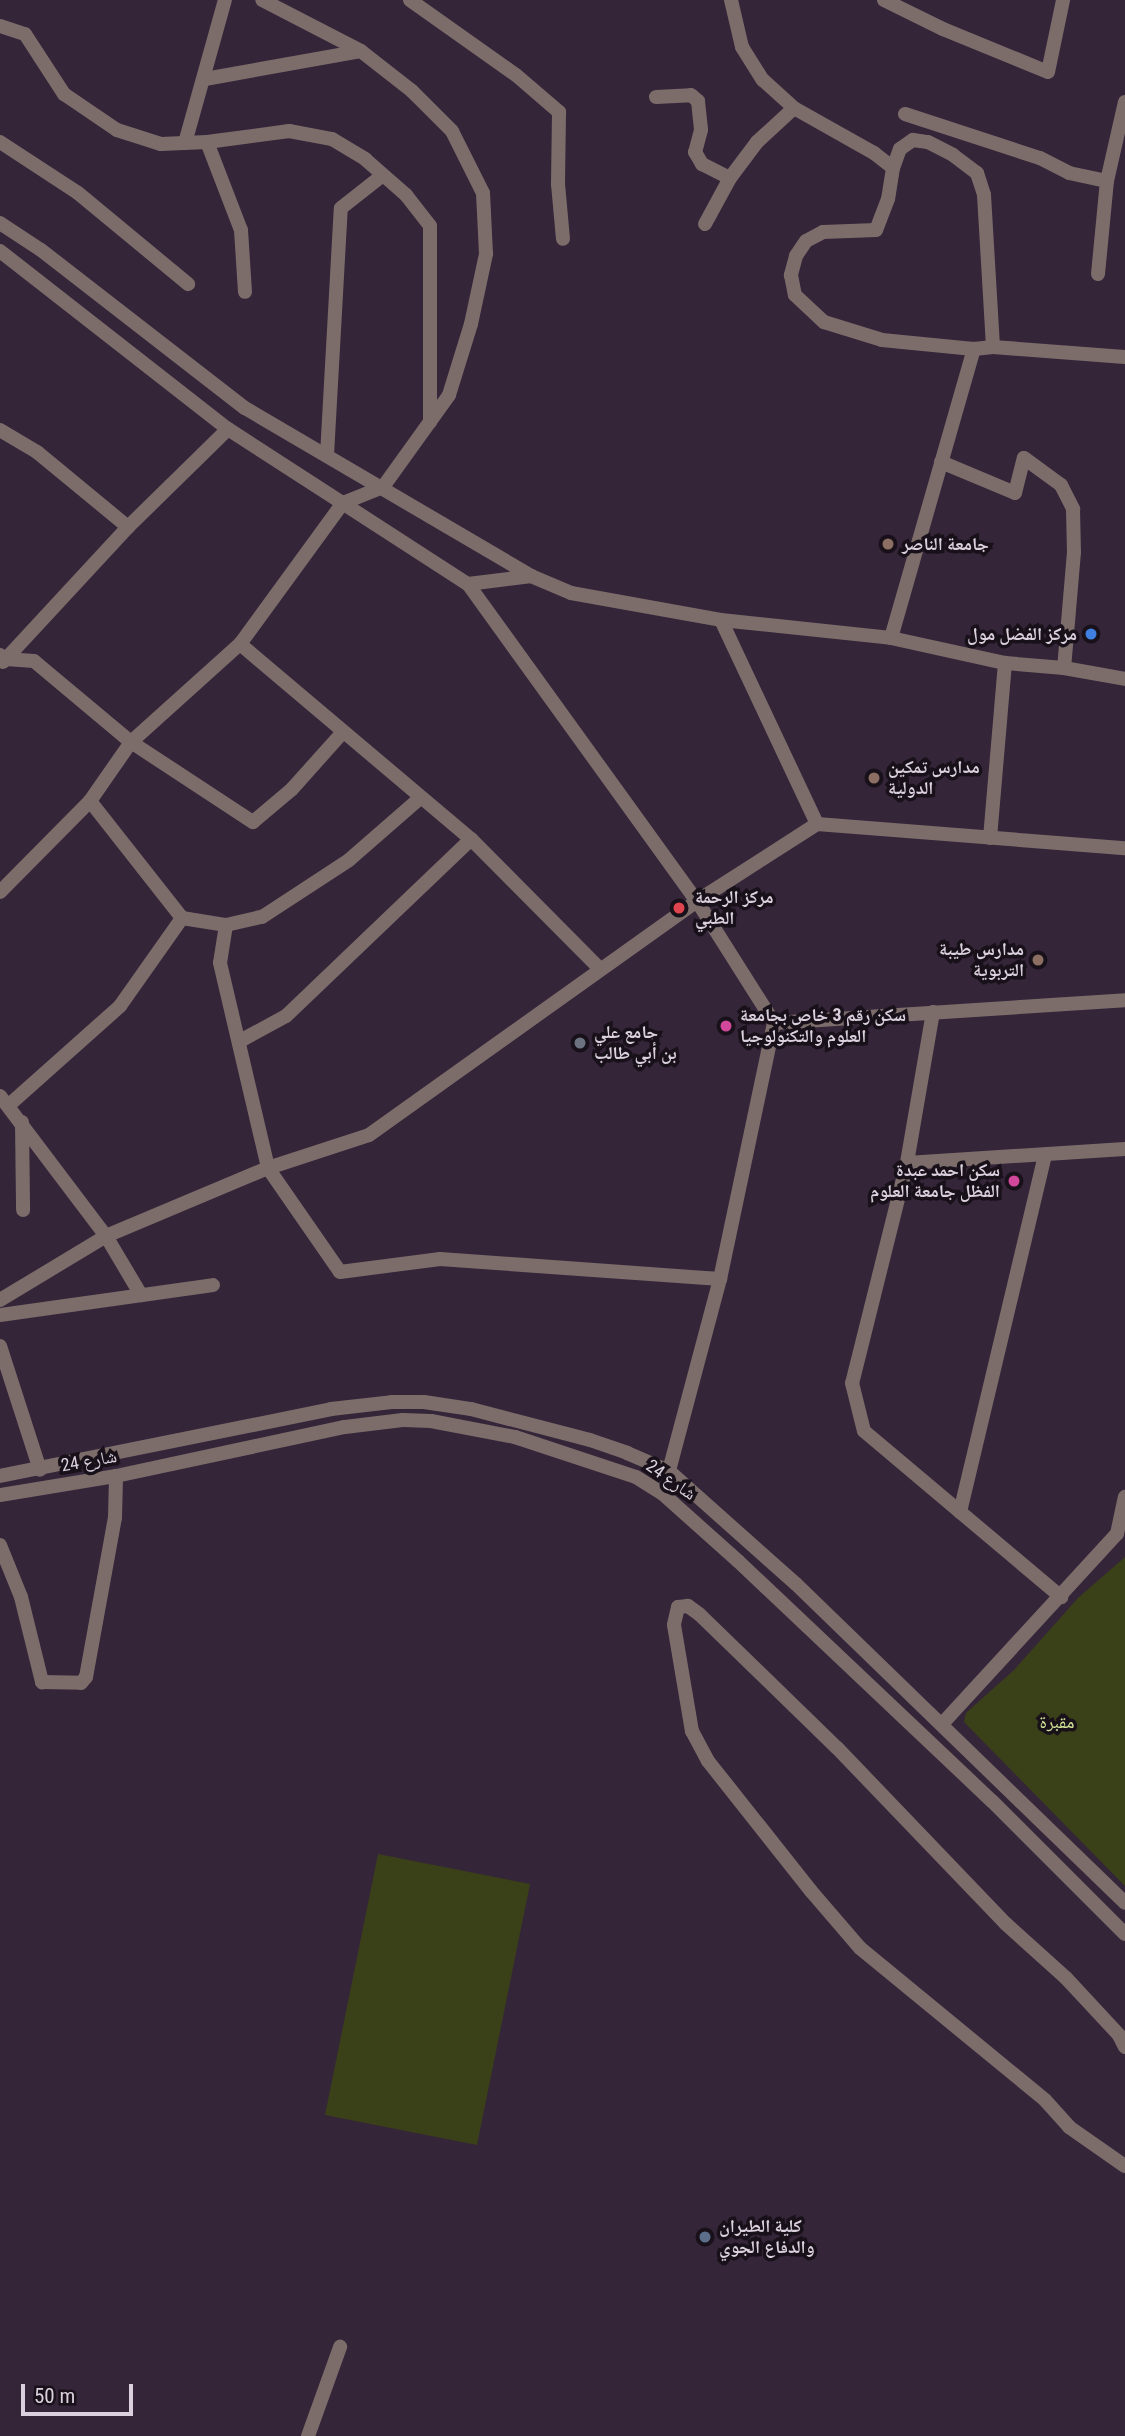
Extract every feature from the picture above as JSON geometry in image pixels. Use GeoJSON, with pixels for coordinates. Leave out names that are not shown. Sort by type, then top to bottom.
{"type":"FeatureCollection","features":[{"type":"Feature","properties":{"kind":"street"},"geometry":{"type":"LineString","coordinates":[[185,143],[225,0]]}},
{"type":"Feature","properties":{"kind":"street"},"geometry":{"type":"LineString","coordinates":[[0,892],[90,800],[131,742],[240,644],[343,503],[383,487],[449,395],[471,324],[486,254],[483,192],[452,131],[412,91],[361,51],[262,0]]}},
{"type":"Feature","properties":{"kind":"street"},"geometry":{"type":"LineString","coordinates":[[410,0],[516,75],[559,112],[558,184],[563,239]]}},
{"type":"Feature","properties":{"kind":"street"},"geometry":{"type":"LineString","coordinates":[[732,0],[742,47],[763,80],[794,108],[874,153],[893,168]]}},
{"type":"Feature","properties":{"kind":"street"},"geometry":{"type":"LineString","coordinates":[[884,0],[943,29],[1048,72],[1063,0]]}},
{"type":"Feature","properties":{"kind":"street"},"geometry":{"type":"LineString","coordinates":[[0,26],[25,34],[64,93],[117,130],[161,144],[207,142],[289,131],[332,139],[365,159],[406,195],[430,226],[430,424]]}},
{"type":"Feature","properties":{"kind":"street"},"geometry":{"type":"LineString","coordinates":[[205,79],[361,51]]}},
{"type":"Feature","properties":{"kind":"street"},"geometry":{"type":"LineString","coordinates":[[656,97],[691,95],[698,101],[701,130],[695,152],[702,164],[730,178]]}},
{"type":"Feature","properties":{"kind":"street"},"geometry":{"type":"LineString","coordinates":[[1098,274],[1107,181],[1125,103]]}},
{"type":"Feature","properties":{"kind":"street"},"geometry":{"type":"LineString","coordinates":[[705,224],[730,178],[757,142],[794,108]]}},
{"type":"Feature","properties":{"kind":"street"},"geometry":{"type":"LineString","coordinates":[[905,114],[1040,158],[1069,173],[1107,181]]}},
{"type":"Feature","properties":{"kind":"street"},"geometry":{"type":"LineString","coordinates":[[993,347],[984,195],[977,173],[945,150],[928,142],[913,140],[901,149],[893,168],[888,199],[876,230],[823,232],[806,241],[796,256],[791,275],[795,295],[824,322],[882,340],[974,349],[993,347],[1125,357]]}},
{"type":"Feature","properties":{"kind":"street"},"geometry":{"type":"LineString","coordinates":[[0,142],[78,193],[188,284]]}},
{"type":"Feature","properties":{"kind":"street"},"geometry":{"type":"LineString","coordinates":[[207,142],[241,230],[245,292]]}},
{"type":"Feature","properties":{"kind":"street"},"geometry":{"type":"LineString","coordinates":[[327,455],[341,208],[383,174]]}},
{"type":"Feature","properties":{"kind":"street"},"geometry":{"type":"LineString","coordinates":[[0,223],[41,250],[245,408],[531,576],[571,593],[721,620],[891,638],[1005,663],[1064,668],[1125,679]]}},
{"type":"Feature","properties":{"kind":"street"},"geometry":{"type":"LineString","coordinates":[[0,251],[228,429],[468,584],[697,901],[774,1023],[720,1279],[669,1471]]}},
{"type":"Feature","properties":{"kind":"street"},"geometry":{"type":"LineString","coordinates":[[891,638],[974,349]]}},
{"type":"Feature","properties":{"kind":"street"},"geometry":{"type":"LineString","coordinates":[[2,660],[128,527],[228,429]]}},
{"type":"Feature","properties":{"kind":"street"},"geometry":{"type":"LineString","coordinates":[[0,430],[37,452],[128,527]]}},
{"type":"Feature","properties":{"kind":"street"},"geometry":{"type":"LineString","coordinates":[[941,462],[1015,493],[1024,458],[1061,485],[1073,509],[1074,552],[1064,668]]}},
{"type":"Feature","properties":{"kind":"street"},"geometry":{"type":"LineString","coordinates":[[468,584],[531,576]]}},
{"type":"Feature","properties":{"kind":"street"},"geometry":{"type":"LineString","coordinates":[[721,620],[817,824]]}},
{"type":"Feature","properties":{"kind":"street"},"geometry":{"type":"LineString","coordinates":[[240,644],[471,839],[600,970]]}},
{"type":"Feature","properties":{"kind":"street"},"geometry":{"type":"LineString","coordinates":[[2,660],[34,661],[131,742],[253,822],[292,789],[343,732]]}},
{"type":"Feature","properties":{"kind":"street"},"geometry":{"type":"LineString","coordinates":[[990,838],[1005,663]]}},
{"type":"Feature","properties":{"kind":"street"},"geometry":{"type":"LineString","coordinates":[[90,800],[182,918],[226,925],[262,917],[338,867],[420,798]]}},
{"type":"Feature","properties":{"kind":"street"},"geometry":{"type":"LineString","coordinates":[[0,1300],[106,1236],[268,1168],[369,1135],[697,901],[817,824],[1125,848]]}},
{"type":"Feature","properties":{"kind":"street"},"geometry":{"type":"LineString","coordinates":[[240,1041],[286,1016],[471,839]]}},
{"type":"Feature","properties":{"kind":"street"},"geometry":{"type":"LineString","coordinates":[[141,1295],[106,1236],[4,1100],[120,1006],[182,918]]}},
{"type":"Feature","properties":{"kind":"street"},"geometry":{"type":"LineString","coordinates":[[226,925],[220,963],[268,1168],[340,1272],[440,1259],[720,1279]]}},
{"type":"Feature","properties":{"kind":"street"},"geometry":{"type":"LineString","coordinates":[[774,1023],[1125,1000]]}},
{"type":"Feature","properties":{"kind":"street"},"geometry":{"type":"LineString","coordinates":[[933,1012],[907,1163],[852,1383],[864,1432],[1061,1597]]}},
{"type":"Feature","properties":{"kind":"street"},"geometry":{"type":"LineString","coordinates":[[22,1122],[23,1210]]}},
{"type":"Feature","properties":{"kind":"street"},"geometry":{"type":"LineString","coordinates":[[907,1163],[1125,1149]]}},
{"type":"Feature","properties":{"kind":"street"},"geometry":{"type":"LineString","coordinates":[[960,1512],[1045,1155]]}},
{"type":"Feature","properties":{"kind":"street"},"geometry":{"type":"LineString","coordinates":[[0,1315],[213,1285]]}},
{"type":"Feature","properties":{"kind":"street"},"geometry":{"type":"LineString","coordinates":[[0,1346],[40,1470]]}},
{"type":"Feature","properties":{"kind":"street","name":"شارع 24"},"geometry":{"type":"LineString","coordinates":[[0,1476],[331,1409],[403,1402],[448,1406],[519,1420],[590,1440],[669,1471],[796,1584],[1125,1903]]}},
{"type":"Feature","properties":{"kind":"street","name":"شارع 24"},"geometry":{"type":"LineString","coordinates":[[0,1495],[116,1476],[345,1427],[403,1420],[431,1421],[515,1437],[636,1477],[663,1494],[738,1561],[992,1801],[1125,1934]]}},
{"type":"Feature","properties":{"kind":"street"},"geometry":{"type":"LineString","coordinates":[[0,1545],[21,1597],[42,1682],[80,1683],[86,1676],[115,1518],[116,1476]]}},
{"type":"Feature","properties":{"kind":"street"},"geometry":{"type":"LineString","coordinates":[[942,1724],[1117,1534],[1125,1497]]}},
{"type":"Feature","properties":{"kind":"street"},"geometry":{"type":"LineString","coordinates":[[1125,2047],[1119,2035],[1066,1978],[1006,1924],[837,1748],[699,1615],[688,1606],[678,1607],[674,1625],[692,1731],[708,1761],[811,1891],[860,1948],[1045,2100],[1069,2127],[1125,2166]]}},
{"type":"Feature","properties":{"kind":"street"},"geometry":{"type":"LineString","coordinates":[[307,2436],[340,2347]]}},
{"type":"Feature","properties":{"kind":"green space","name":"مقبرة"},"geometry":{"type":"Polygon","coordinates":[[[1125,1557],[1125,1886],[964,1722],[966,1713],[1014,1670],[1078,1598],[1125,1557]]]}},
{"type":"Feature","properties":{"kind":"green space"},"geometry":{"type":"Polygon","coordinates":[[[378,1854],[530,1884],[477,2145],[325,2115],[378,1854]]]}},
{"type":"Feature","properties":{"kind":"place","name":"جامعة الناصر"},"geometry":{"type":"Point","coordinates":[888,544]}},
{"type":"Feature","properties":{"kind":"place","name":"مركز الفضل مول"},"geometry":{"type":"Point","coordinates":[1091,634]}},
{"type":"Feature","properties":{"kind":"place","name":"مدارس تمكين الدولية"},"geometry":{"type":"Point","coordinates":[874,778]}},
{"type":"Feature","properties":{"kind":"place","name":"مركز الرحمة الطبي"},"geometry":{"type":"Point","coordinates":[679,908]}},
{"type":"Feature","properties":{"kind":"place","name":"مدارس طيبة التربوية"},"geometry":{"type":"Point","coordinates":[1038,960]}},
{"type":"Feature","properties":{"kind":"place","name":"سكن رقم 3 خاص بجامعة العلوم والتكنولوجيا"},"geometry":{"type":"Point","coordinates":[726,1026]}},
{"type":"Feature","properties":{"kind":"place","name":"جامع علي بن أبي طالب"},"geometry":{"type":"Point","coordinates":[580,1043]}},
{"type":"Feature","properties":{"kind":"place","name":"سكن احمد عبدة الفظل جامعة العلوم"},"geometry":{"type":"Point","coordinates":[1014,1181]}},
{"type":"Feature","properties":{"kind":"place","name":"كلية الطيران والدفاع الجوي"},"geometry":{"type":"Point","coordinates":[705,2237]}}]}
